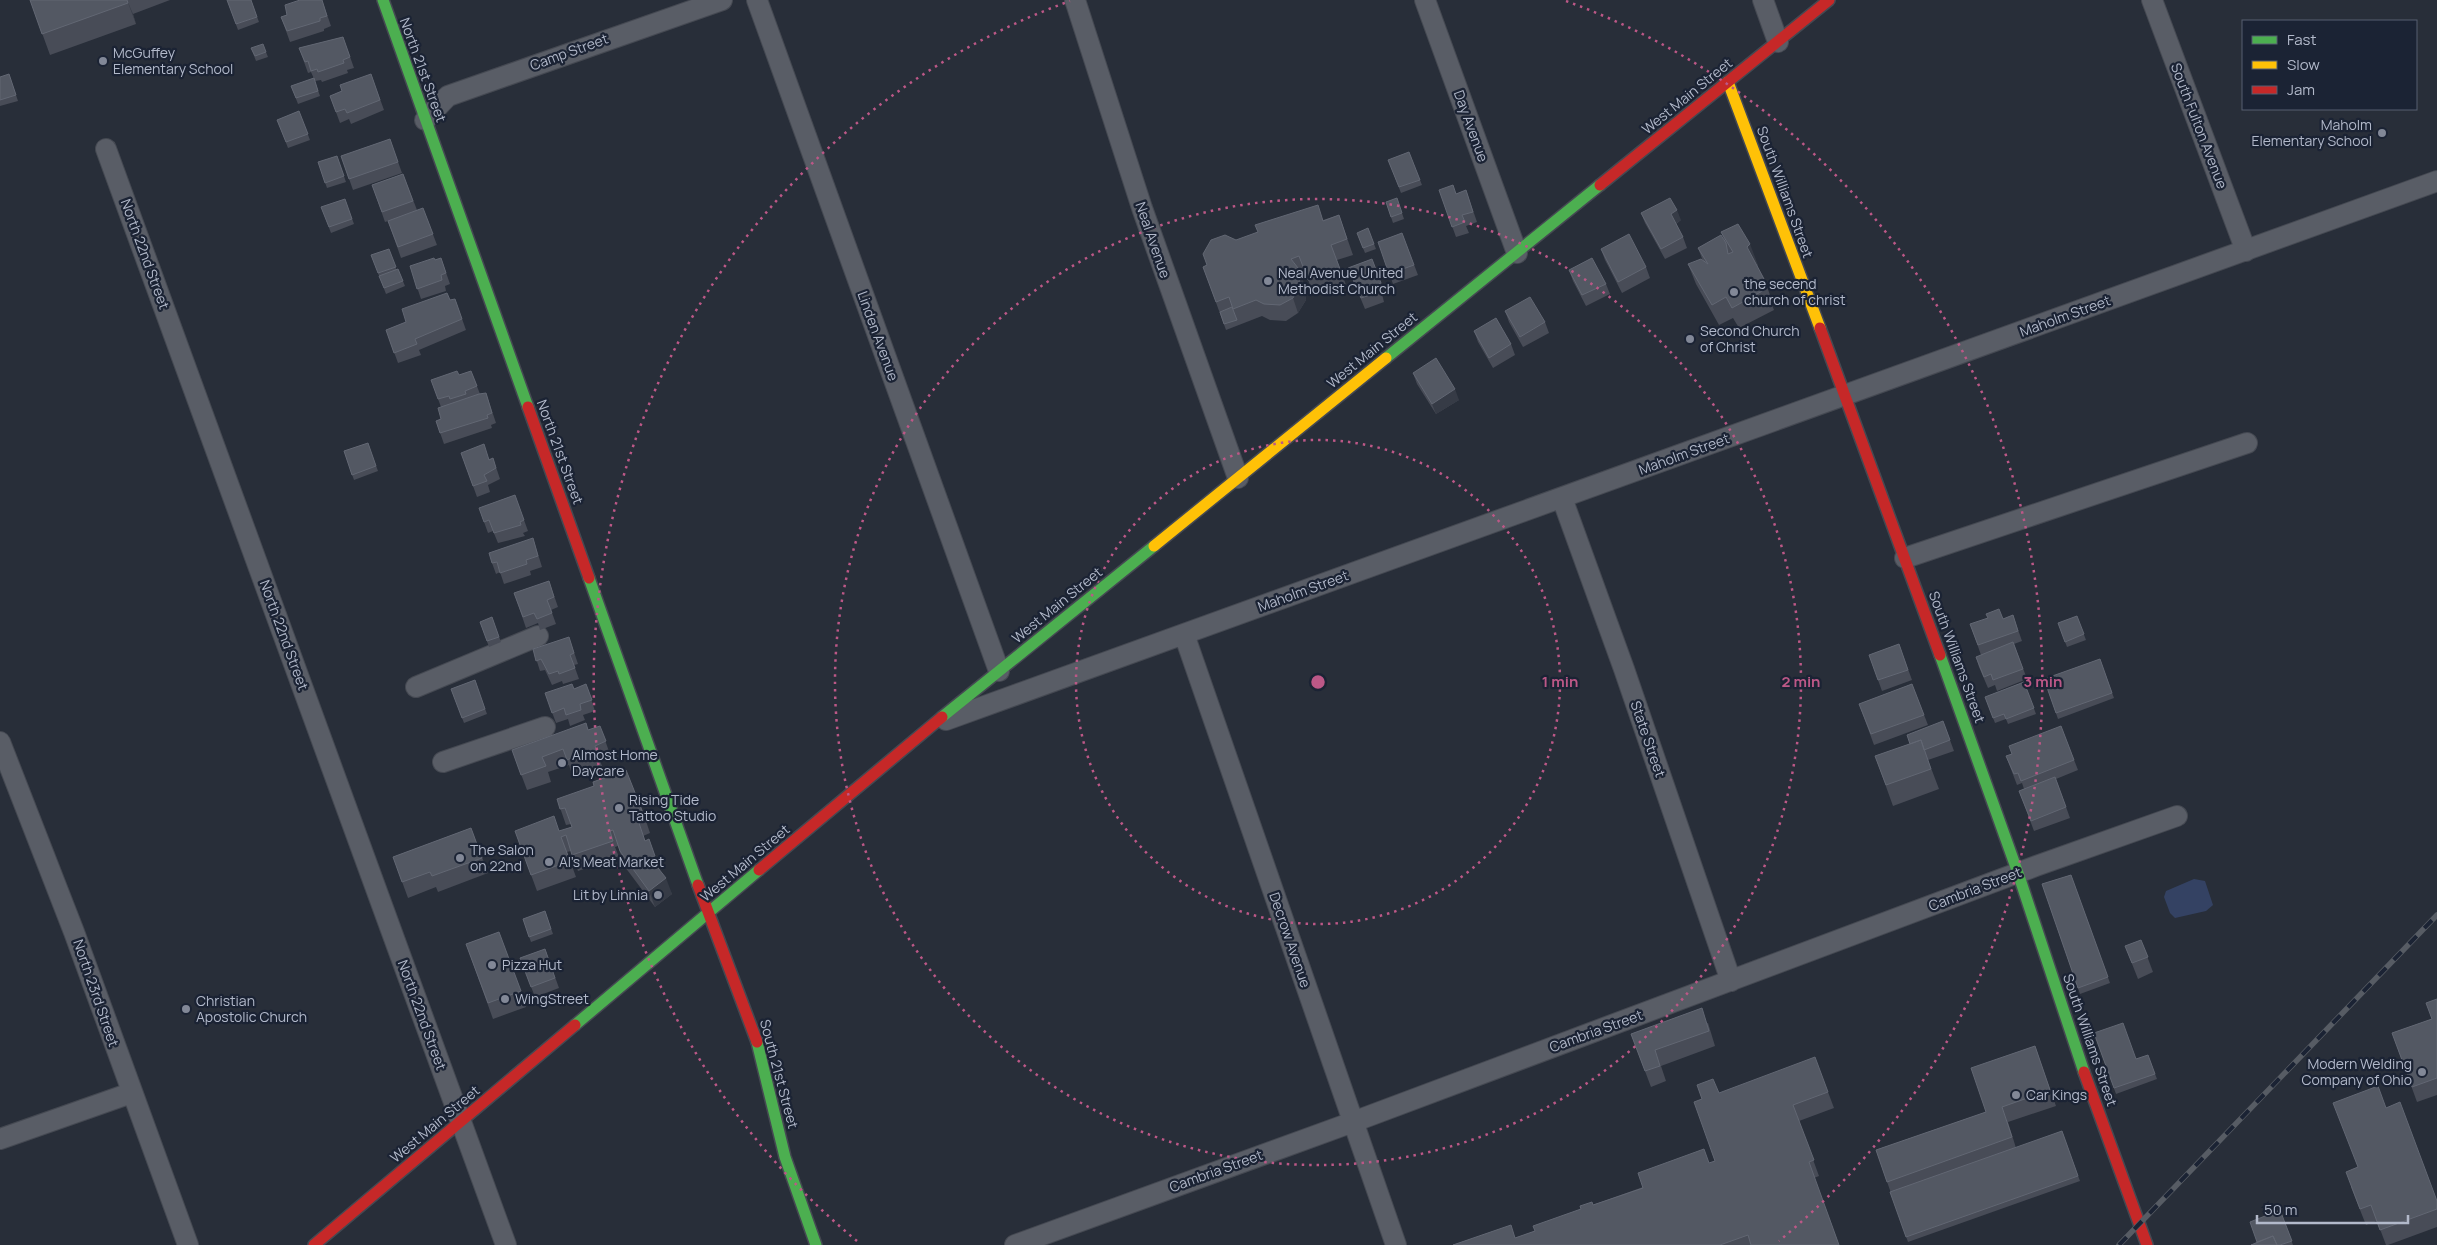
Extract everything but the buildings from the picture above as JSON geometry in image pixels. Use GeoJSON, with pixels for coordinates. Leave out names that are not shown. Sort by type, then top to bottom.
{"type":"FeatureCollection","features":[{"type":"Feature","properties":{"kind":"main road","name":"North 21st Street"},"geometry":{"type":"LineString","coordinates":[[382,0],[708,913]]}},
{"type":"Feature","properties":{"kind":"main road","name":"West Main Street"},"geometry":{"type":"LineString","coordinates":[[314,1245],[931,726],[1829,0]]}},
{"type":"Feature","properties":{"kind":"main road","name":"South Williams Street"},"geometry":{"type":"LineString","coordinates":[[1728,82],[1906,558],[2018,873],[2065,1020],[2147,1245]]}},
{"type":"Feature","properties":{"kind":"main road","name":"South 21st Street"},"geometry":{"type":"LineString","coordinates":[[708,913],[757,1043],[785,1157],[816,1245]]}},
{"type":"Feature","properties":{"kind":"street","name":"Camp Street"},"geometry":{"type":"LineString","coordinates":[[425,120],[448,96],[722,0]]}},
{"type":"Feature","properties":{"kind":"street","name":"Linden Avenue"},"geometry":{"type":"LineString","coordinates":[[757,0],[998,671]]}},
{"type":"Feature","properties":{"kind":"street","name":"Neal Avenue"},"geometry":{"type":"LineString","coordinates":[[1075,0],[1142,208],[1238,478]]}},
{"type":"Feature","properties":{"kind":"street","name":"Day Avenue"},"geometry":{"type":"LineString","coordinates":[[1425,0],[1517,253]]}},
{"type":"Feature","properties":{"kind":"street"},"geometry":{"type":"LineString","coordinates":[[1763,0],[1778,42]]}},
{"type":"Feature","properties":{"kind":"street","name":"South Fulton Avenue"},"geometry":{"type":"LineString","coordinates":[[2152,0],[2246,251]]}},
{"type":"Feature","properties":{"kind":"street","name":"North 22nd Street"},"geometry":{"type":"LineString","coordinates":[[106,148],[506,1245]]}},
{"type":"Feature","properties":{"kind":"street","name":"Maholm Street"},"geometry":{"type":"LineString","coordinates":[[931,726],[2437,181]]}},
{"type":"Feature","properties":{"kind":"street"},"geometry":{"type":"LineString","coordinates":[[1906,558],[2247,443]]}},
{"type":"Feature","properties":{"kind":"street","name":"State Street"},"geometry":{"type":"LineString","coordinates":[[1562,498],[1624,669],[1731,980]]}},
{"type":"Feature","properties":{"kind":"street","name":"Decrow Avenue"},"geometry":{"type":"LineString","coordinates":[[1184,634],[1396,1245]]}},
{"type":"Feature","properties":{"kind":"street"},"geometry":{"type":"LineString","coordinates":[[416,687],[538,636]]}},
{"type":"Feature","properties":{"kind":"street"},"geometry":{"type":"LineString","coordinates":[[443,762],[545,727]]}},
{"type":"Feature","properties":{"kind":"street","name":"North 23rd Street"},"geometry":{"type":"LineString","coordinates":[[0,742],[74,932],[131,1093],[188,1245]]}},
{"type":"Feature","properties":{"kind":"street","name":"Cambria Street"},"geometry":{"type":"LineString","coordinates":[[1015,1245],[1353,1122],[2018,873],[2177,816]]}},
{"type":"Feature","properties":{"kind":"street"},"geometry":{"type":"LineString","coordinates":[[0,1139],[131,1093]]}},
{"type":"Feature","properties":{"kind":"water"},"geometry":{"type":"Polygon","coordinates":[[[2194,879],[2205,881],[2213,905],[2206,911],[2175,918],[2170,913],[2164,897],[2166,891],[2194,879]]]}},
{"type":"Feature","properties":{"kind":"railway"},"geometry":{"type":"LineString","coordinates":[[2119,1245],[2437,915]]}},
{"type":"Feature","properties":{"kind":"traffic: fast"},"geometry":{"type":"LineString","coordinates":[[383,0],[528,407]]}},
{"type":"Feature","properties":{"kind":"traffic: fast"},"geometry":{"type":"LineString","coordinates":[[1386,358],[1600,185]]}},
{"type":"Feature","properties":{"kind":"traffic: fast"},"geometry":{"type":"LineString","coordinates":[[942,717],[1154,546]]}},
{"type":"Feature","properties":{"kind":"traffic: fast"},"geometry":{"type":"LineString","coordinates":[[589,578],[698,885]]}},
{"type":"Feature","properties":{"kind":"traffic: fast"},"geometry":{"type":"LineString","coordinates":[[1940,655],[2018,873],[2084,1072]]}},
{"type":"Feature","properties":{"kind":"traffic: fast"},"geometry":{"type":"LineString","coordinates":[[575,1025],[759,870]]}},
{"type":"Feature","properties":{"kind":"traffic: fast"},"geometry":{"type":"LineString","coordinates":[[757,1042],[785,1157],[816,1245]]}},
{"type":"Feature","properties":{"kind":"traffic: slow"},"geometry":{"type":"LineString","coordinates":[[1728,82],[1820,328]]}},
{"type":"Feature","properties":{"kind":"traffic: slow"},"geometry":{"type":"LineString","coordinates":[[1154,546],[1386,358]]}},
{"type":"Feature","properties":{"kind":"traffic: jam"},"geometry":{"type":"LineString","coordinates":[[1600,185],[1829,0]]}},
{"type":"Feature","properties":{"kind":"traffic: jam"},"geometry":{"type":"LineString","coordinates":[[1820,328],[1940,655]]}},
{"type":"Feature","properties":{"kind":"traffic: jam"},"geometry":{"type":"LineString","coordinates":[[528,407],[589,578]]}},
{"type":"Feature","properties":{"kind":"traffic: jam"},"geometry":{"type":"LineString","coordinates":[[759,870],[942,717]]}},
{"type":"Feature","properties":{"kind":"traffic: jam"},"geometry":{"type":"LineString","coordinates":[[698,885],[757,1042]]}},
{"type":"Feature","properties":{"kind":"traffic: jam"},"geometry":{"type":"LineString","coordinates":[[314,1245],[575,1025]]}},
{"type":"Feature","properties":{"kind":"traffic: jam"},"geometry":{"type":"LineString","coordinates":[[2084,1072],[2147,1245]]}},
{"type":"Feature","properties":{"kind":"place","name":"McGuffey Elementary School"},"geometry":{"type":"Point","coordinates":[103,61]}},
{"type":"Feature","properties":{"kind":"place","name":"Maholm Elementary School"},"geometry":{"type":"Point","coordinates":[2382,133]}},
{"type":"Feature","properties":{"kind":"place","name":"Neal Avenue United Methodist Church"},"geometry":{"type":"Point","coordinates":[1268,281]}},
{"type":"Feature","properties":{"kind":"place","name":"the secend church of christ"},"geometry":{"type":"Point","coordinates":[1734,292]}},
{"type":"Feature","properties":{"kind":"place","name":"Second Church of Christ"},"geometry":{"type":"Point","coordinates":[1690,339]}},
{"type":"Feature","properties":{"kind":"place","name":"Almost Home Daycare"},"geometry":{"type":"Point","coordinates":[562,763]}},
{"type":"Feature","properties":{"kind":"place","name":"Rising Tide Tattoo Studio"},"geometry":{"type":"Point","coordinates":[619,808]}},
{"type":"Feature","properties":{"kind":"place","name":"The Salon on 22nd"},"geometry":{"type":"Point","coordinates":[460,858]}},
{"type":"Feature","properties":{"kind":"place","name":"Al's Meat Market"},"geometry":{"type":"Point","coordinates":[549,862]}},
{"type":"Feature","properties":{"kind":"place","name":"Lit by Linnia"},"geometry":{"type":"Point","coordinates":[658,895]}},
{"type":"Feature","properties":{"kind":"place","name":"Pizza Hut"},"geometry":{"type":"Point","coordinates":[492,965]}},
{"type":"Feature","properties":{"kind":"place","name":"WingStreet"},"geometry":{"type":"Point","coordinates":[505,999]}},
{"type":"Feature","properties":{"kind":"place","name":"Christian Apostolic Church"},"geometry":{"type":"Point","coordinates":[186,1009]}},
{"type":"Feature","properties":{"kind":"place","name":"Modern Welding Company of Ohio"},"geometry":{"type":"Point","coordinates":[2422,1072]}},
{"type":"Feature","properties":{"kind":"place","name":"Car Kings"},"geometry":{"type":"Point","coordinates":[2016,1095]}}]}
